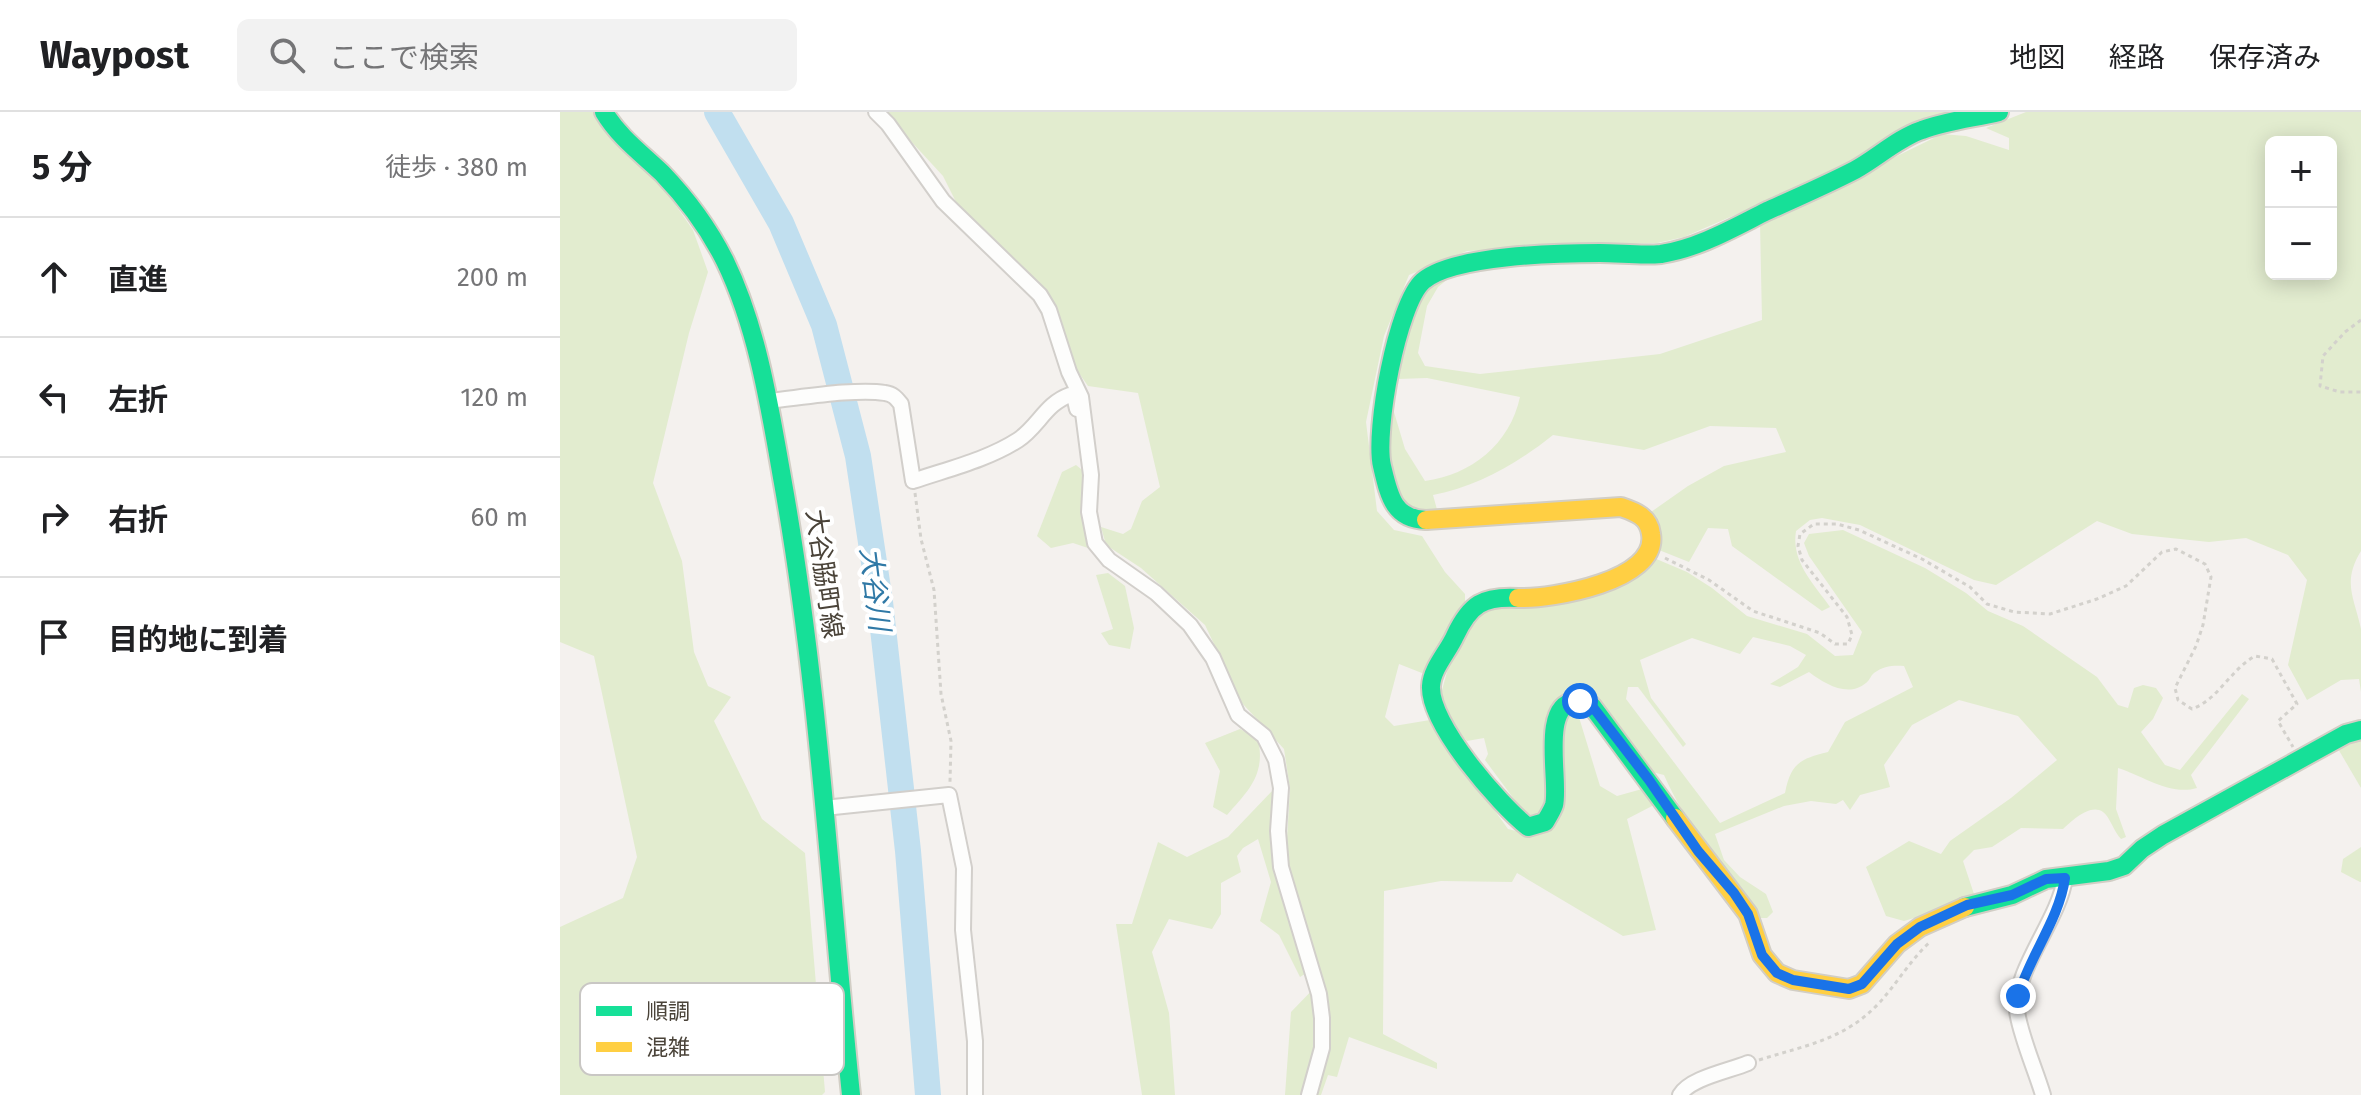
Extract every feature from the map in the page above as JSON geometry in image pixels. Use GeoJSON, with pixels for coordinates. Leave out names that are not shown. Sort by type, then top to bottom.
{"type":"FeatureCollection","features":[{"type":"Feature","properties":{"kind":"street","name":"大谷脇町線"},"geometry":{"type":"LineString","coordinates":[[604,112],[635,151],[670,181],[704,225],[734,281],[768,401],[794,534],[808,643],[840,983]]}},
{"type":"Feature","properties":{"kind":"street"},"geometry":{"type":"LineString","coordinates":[[876,112],[943,201],[1040,295],[1049,310],[1069,372],[1081,397],[1091,475],[1089,512],[1095,543],[1109,560],[1156,593],[1190,625],[1213,658],[1238,715],[1264,736],[1276,760],[1281,788],[1278,831],[1281,867],[1319,994],[1322,1018],[1322,1048],[1309,1095]]}},
{"type":"Feature","properties":{"kind":"street"},"geometry":{"type":"LineString","coordinates":[[1999,112],[1921,130],[1855,170],[1696,245],[1659,254],[1583,253],[1473,261],[1447,267],[1423,281],[1409,299],[1402,320],[1380,422],[1381,462],[1390,496],[1401,514],[1410,520],[1443,521],[1621,507],[1639,514],[1650,524],[1653,542],[1650,553],[1640,564],[1580,591],[1483,601],[1467,614],[1431,685],[1434,710],[1465,757],[1515,819],[1528,827],[1545,822],[1554,804],[1556,715],[1568,703],[1580,701],[1592,706],[1698,851],[1734,893],[1748,914],[1762,955],[1777,973],[1793,980],[1849,989],[1862,984],[1897,944],[1920,927],[1967,905],[2012,895],[2046,879],[2124,866],[2163,835],[2346,734],[2361,730]]}},
{"type":"Feature","properties":{"kind":"street"},"geometry":{"type":"LineString","coordinates":[[768,401],[858,393],[894,396],[901,404],[913,481],[996,453],[1022,437],[1043,412],[1070,395],[1075,400],[1079,421],[1087,429]]}},
{"type":"Feature","properties":{"kind":"street"},"geometry":{"type":"LineString","coordinates":[[824,808],[949,795],[964,868],[963,930],[975,1041],[975,1095]]}},
{"type":"Feature","properties":{"kind":"street"},"geometry":{"type":"LineString","coordinates":[[2043,1095],[2017,1012],[2018,996],[2062,897],[2065,878]]}},
{"type":"Feature","properties":{"kind":"street","name":"大谷脇町線"},"geometry":{"type":"LineString","coordinates":[[844,1021],[851,1095]]}},
{"type":"Feature","properties":{"kind":"street"},"geometry":{"type":"LineString","coordinates":[[1680,1095],[1686,1086],[1697,1080],[1748,1063]]}},
{"type":"Feature","properties":{"kind":"path"},"geometry":{"type":"LineString","coordinates":[[2361,320],[2323,356],[2320,386],[2340,392],[2361,392]]}},
{"type":"Feature","properties":{"kind":"path"},"geometry":{"type":"LineString","coordinates":[[913,481],[921,539],[934,590],[941,694],[951,741],[949,795]]}},
{"type":"Feature","properties":{"kind":"path"},"geometry":{"type":"LineString","coordinates":[[1650,553],[1674,561],[1709,580],[1753,611],[1820,633],[1835,644],[1842,645],[1848,644],[1852,635],[1847,617],[1802,560],[1798,546],[1800,534],[1814,524],[1837,524],[1859,530],[1922,559],[1970,587],[1987,604],[2026,613],[2050,614],[2097,599],[2126,586],[2162,552],[2176,549],[2205,564],[2211,577],[2203,625],[2175,688],[2178,700],[2192,709],[2208,703],[2240,664],[2255,656],[2272,659],[2297,704],[2278,721],[2301,761]]}},
{"type":"Feature","properties":{"kind":"green space"},"geometry":{"type":"Polygon","coordinates":[[[560,112],[596,112],[665,190],[693,230],[708,272],[689,333],[653,483],[682,561],[694,652],[708,686],[731,697],[714,721],[762,819],[805,853],[816,983],[580,983],[580,1075],[824,1075],[825,1092],[822,1095],[560,1095],[560,927],[623,898],[637,857],[594,656],[560,642],[560,112]]]}},
{"type":"Feature","properties":{"kind":"green space"},"geometry":{"type":"Polygon","coordinates":[[[884,112],[1954,112],[1916,126],[1851,165],[1684,237],[1657,243],[1467,251],[1409,275],[1384,336],[1366,422],[1377,511],[1394,530],[1422,536],[1445,572],[1465,594],[1465,604],[1427,675],[1399,664],[1385,717],[1394,726],[1430,720],[1508,829],[1532,835],[1554,828],[1561,800],[1561,718],[1578,714],[1600,786],[1617,796],[1642,789],[1654,805],[1627,819],[1656,930],[1623,936],[1517,873],[1512,882],[1441,881],[1384,891],[1383,1034],[1437,1063],[1437,1069],[1349,1037],[1337,1077],[1328,1075],[1321,1095],[1285,1095],[1291,1012],[1321,981],[1286,855],[1290,789],[1284,749],[1242,703],[1205,625],[1141,568],[1106,545],[1101,527],[1123,534],[1131,529],[1142,501],[1160,487],[1138,393],[1088,386],[1074,366],[1050,297],[959,208],[943,176],[884,112]]]}},
{"type":"Feature","properties":{"kind":"green space"},"geometry":{"type":"Polygon","coordinates":[[[2026,112],[2361,112],[2361,551],[2352,572],[2351,590],[2361,629],[2361,692],[2359,679],[2341,680],[2307,700],[2288,665],[2307,580],[2288,555],[2246,538],[2209,542],[2132,534],[2097,521],[1996,585],[1974,580],[1860,525],[1822,518],[1810,520],[1796,531],[1795,542],[1805,572],[1830,607],[1822,611],[1732,546],[1728,529],[1708,528],[1689,562],[1659,550],[1651,512],[1724,466],[1786,452],[1776,428],[1710,426],[1644,450],[1553,435],[1496,472],[1465,486],[1433,495],[1438,513],[1407,510],[1387,465],[1391,402],[1405,449],[1425,481],[1458,472],[1486,454],[1507,429],[1520,397],[1427,378],[1398,379],[1410,315],[1427,285],[1454,274],[1438,287],[1427,306],[1418,353],[1425,366],[1480,374],[1660,354],[1762,320],[1760,223],[1942,134],[1966,136],[2009,150],[2009,138],[1986,128],[2026,112]]]}},
{"type":"Feature","properties":{"kind":"green space"},"geometry":{"type":"Polygon","coordinates":[[[1076,465],[1087,474],[1084,516],[1088,548],[1073,543],[1051,548],[1037,536],[1062,472],[1076,465]]]}},
{"type":"Feature","properties":{"kind":"green space"},"geometry":{"type":"Polygon","coordinates":[[[1843,530],[1925,568],[1966,593],[1988,611],[2023,626],[2097,677],[2118,705],[2128,708],[2134,688],[2143,685],[2156,688],[2163,698],[2153,719],[2141,732],[2165,765],[2180,770],[2242,694],[2249,699],[2191,775],[2197,788],[2167,787],[2118,768],[2116,809],[2126,837],[2121,839],[2105,814],[2098,810],[2082,814],[2063,829],[2021,828],[1992,847],[1974,850],[1963,861],[1974,894],[1944,909],[1904,921],[1886,916],[1866,867],[1909,841],[1941,854],[1950,841],[2011,798],[2057,760],[2018,716],[1959,700],[1912,725],[1884,765],[1890,787],[1860,795],[1850,810],[1843,800],[1836,804],[1811,801],[1784,806],[1715,834],[1724,860],[1740,877],[1766,894],[1773,912],[1767,918],[1760,918],[1708,849],[1664,775],[1652,772],[1591,697],[1577,690],[1565,692],[1548,713],[1546,760],[1549,802],[1540,813],[1531,815],[1522,810],[1485,760],[1488,754],[1484,738],[1467,741],[1456,729],[1441,694],[1448,668],[1473,618],[1489,607],[1654,558],[1687,572],[1747,616],[1807,634],[1835,656],[1853,655],[1862,632],[1809,556],[1804,543],[1809,534],[1843,530]],[[1753,637],[1740,654],[1692,638],[1640,660],[1651,698],[1686,744],[1683,747],[1638,687],[1628,687],[1626,699],[1720,823],[1785,793],[1790,775],[1798,764],[1828,752],[1845,722],[1913,687],[1904,666],[1881,669],[1866,683],[1852,689],[1829,685],[1809,672],[1780,687],[1770,684],[1798,667],[1806,655],[1790,646],[1753,637]]]}},
{"type":"Feature","properties":{"kind":"green space"},"geometry":{"type":"Polygon","coordinates":[[[1108,573],[1125,586],[1134,628],[1130,649],[1109,645],[1101,633],[1113,629],[1096,575],[1108,573]]]}},
{"type":"Feature","properties":{"kind":"green space"},"geometry":{"type":"Polygon","coordinates":[[[1240,729],[1258,739],[1259,763],[1253,782],[1227,815],[1213,807],[1220,771],[1205,743],[1240,729]]]}},
{"type":"Feature","properties":{"kind":"green space"},"geometry":{"type":"Polygon","coordinates":[[[2361,735],[2361,788],[2337,747],[2361,735]]]}},
{"type":"Feature","properties":{"kind":"green space"},"geometry":{"type":"Polygon","coordinates":[[[1274,789],[1272,829],[1308,972],[1300,977],[1279,935],[1260,921],[1271,882],[1258,839],[1243,848],[1237,856],[1241,872],[1221,883],[1221,914],[1212,929],[1169,919],[1152,952],[1169,1013],[1175,1095],[1142,1095],[1116,924],[1132,924],[1158,842],[1187,857],[1228,837],[1274,789]]]}},
{"type":"Feature","properties":{"kind":"green space"},"geometry":{"type":"Polygon","coordinates":[[[2361,847],[2360,882],[2341,872],[2343,859],[2361,847]]]}},
{"type":"Feature","properties":{"kind":"waterway","name":"大谷川"},"geometry":{"type":"LineString","coordinates":[[717,112],[781,223],[824,325],[858,456],[880,602],[908,851],[928,1095]]}},
{"type":"Feature","properties":{"kind":"traffic: fast"},"geometry":{"type":"LineString","coordinates":[[604,112],[623,137],[680,193],[712,237],[736,287],[762,370],[806,635],[841,983]]}},
{"type":"Feature","properties":{"kind":"traffic: fast"},"geometry":{"type":"LineString","coordinates":[[1426,520],[1406,515],[1394,504],[1380,449],[1396,341],[1413,294],[1423,281],[1458,266],[1507,257],[1582,253],[1653,255],[1689,247],[1844,176],[1913,134],[1941,124],[1999,112]]}},
{"type":"Feature","properties":{"kind":"traffic: fast"},"geometry":{"type":"LineString","coordinates":[[1518,598],[1487,601],[1472,609],[1437,666],[1431,686],[1433,702],[1453,741],[1500,801],[1528,827],[1545,822],[1554,805],[1554,731],[1557,717],[1564,707],[1574,702],[1592,706],[1675,818]]}},
{"type":"Feature","properties":{"kind":"traffic: fast"},"geometry":{"type":"LineString","coordinates":[[1965,907],[2012,895],[2046,879],[2109,871],[2124,866],[2163,835],[2346,734],[2361,730]]}},
{"type":"Feature","properties":{"kind":"traffic: fast"},"geometry":{"type":"LineString","coordinates":[[844,1018],[851,1095]]}},
{"type":"Feature","properties":{"kind":"traffic: slow"},"geometry":{"type":"LineString","coordinates":[[1426,520],[1621,507],[1637,513],[1648,523],[1651,534],[1649,550],[1638,564],[1621,575],[1577,591],[1518,598]]}},
{"type":"Feature","properties":{"kind":"traffic: slow"},"geometry":{"type":"LineString","coordinates":[[1675,818],[1748,914],[1762,955],[1777,973],[1793,980],[1849,989],[1862,984],[1897,944],[1920,927],[1965,907]]}},
{"type":"Feature","properties":{"kind":"route"},"geometry":{"type":"LineString","coordinates":[[1580,701],[1592,706],[1698,851],[1734,893],[1748,914],[1762,955],[1777,973],[1793,980],[1849,989],[1862,984],[1897,944],[1920,927],[1967,905],[2012,895],[2046,879],[2065,878],[2062,897],[2018,996]]}}]}
